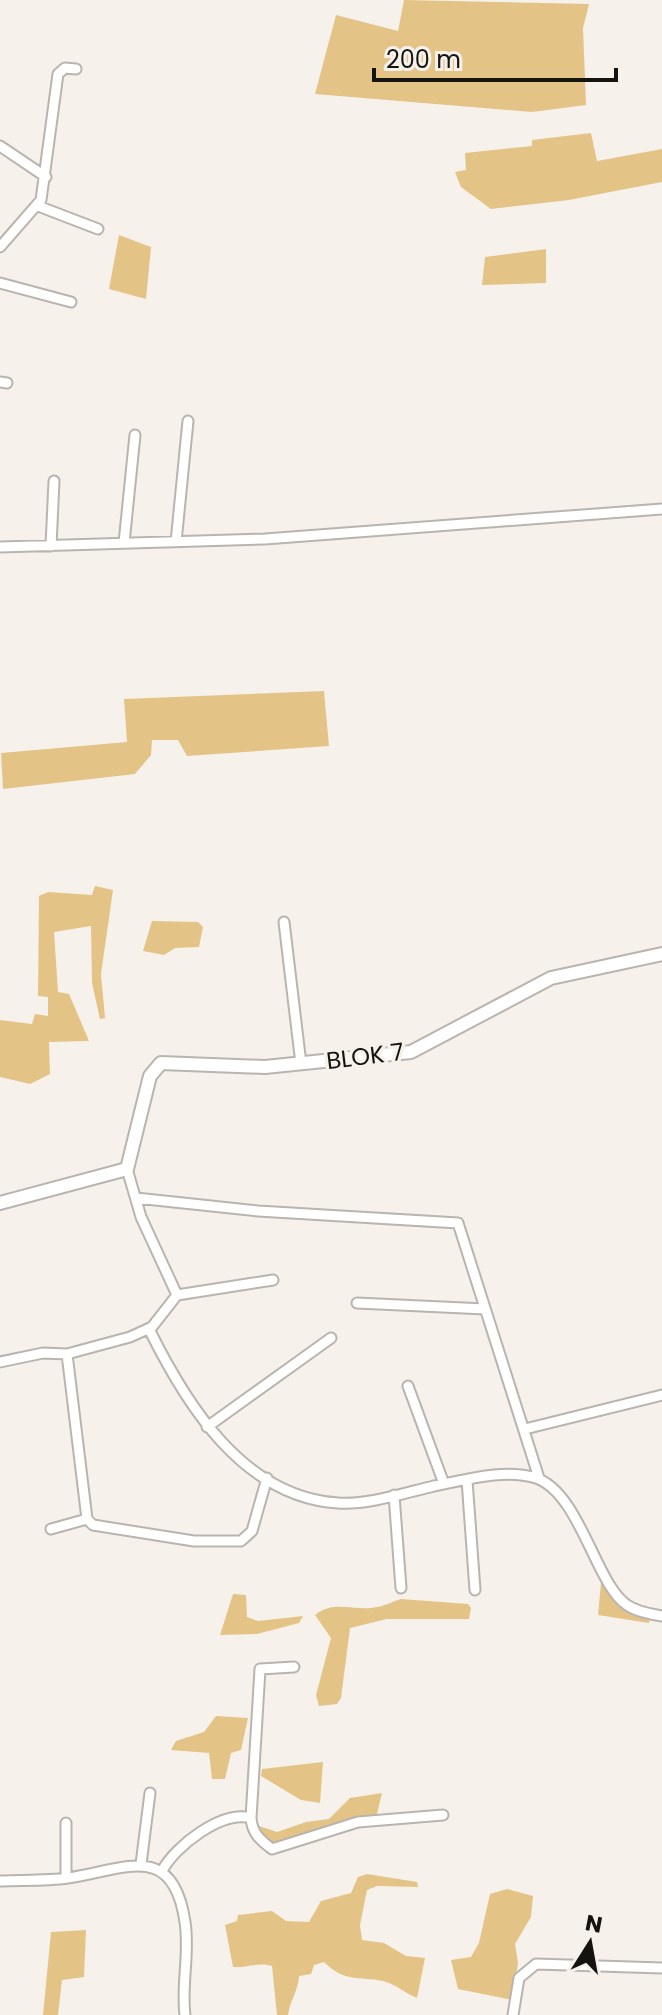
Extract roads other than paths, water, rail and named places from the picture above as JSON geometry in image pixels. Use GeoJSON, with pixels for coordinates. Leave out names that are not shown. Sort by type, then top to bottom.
{"type":"FeatureCollection","features":[{"type":"Feature","properties":{"kind":"street"},"geometry":{"type":"LineString","coordinates":[[0,247],[38,206],[46,177],[58,74],[65,68],[76,69]]}},
{"type":"Feature","properties":{"kind":"street"},"geometry":{"type":"LineString","coordinates":[[0,146],[46,177]]}},
{"type":"Feature","properties":{"kind":"street"},"geometry":{"type":"LineString","coordinates":[[38,206],[98,229]]}},
{"type":"Feature","properties":{"kind":"street"},"geometry":{"type":"LineString","coordinates":[[0,283],[71,302]]}},
{"type":"Feature","properties":{"kind":"street"},"geometry":{"type":"LineString","coordinates":[[176,542],[188,421]]}},
{"type":"Feature","properties":{"kind":"street"},"geometry":{"type":"LineString","coordinates":[[124,543],[135,435]]}},
{"type":"Feature","properties":{"kind":"street"},"geometry":{"type":"LineString","coordinates":[[51,546],[54,481]]}},
{"type":"Feature","properties":{"kind":"street"},"geometry":{"type":"LineString","coordinates":[[0,547],[265,539],[662,509]]}},
{"type":"Feature","properties":{"kind":"street"},"geometry":{"type":"LineString","coordinates":[[284,922],[301,1064]]}},
{"type":"Feature","properties":{"kind":"street","name":"BLOK 7"},"geometry":{"type":"LineString","coordinates":[[127,1169],[150,1076],[156,1067],[169,1061],[265,1067],[411,1052],[551,978],[662,954]]}},
{"type":"Feature","properties":{"kind":"street"},"geometry":{"type":"LineString","coordinates":[[0,1203],[127,1169],[141,1217],[177,1295]]}},
{"type":"Feature","properties":{"kind":"street"},"geometry":{"type":"LineString","coordinates":[[136,1198],[258,1211],[453,1220],[458,1223],[539,1478],[562,1501],[580,1526],[616,1595],[627,1605],[662,1616]]}},
{"type":"Feature","properties":{"kind":"street"},"geometry":{"type":"LineString","coordinates":[[0,1362],[43,1353],[67,1354],[108,1344],[149,1329],[177,1295],[273,1280]]}},
{"type":"Feature","properties":{"kind":"street"},"geometry":{"type":"LineString","coordinates":[[357,1303],[485,1309]]}},
{"type":"Feature","properties":{"kind":"street"},"geometry":{"type":"LineString","coordinates":[[149,1329],[182,1393],[207,1427],[267,1478],[306,1497],[340,1503],[499,1475],[539,1478]]}},
{"type":"Feature","properties":{"kind":"street"},"geometry":{"type":"LineString","coordinates":[[207,1427],[331,1338]]}},
{"type":"Feature","properties":{"kind":"street"},"geometry":{"type":"LineString","coordinates":[[67,1354],[87,1519],[100,1528],[148,1531],[194,1541],[241,1541],[252,1531],[267,1478]]}},
{"type":"Feature","properties":{"kind":"street"},"geometry":{"type":"LineString","coordinates":[[408,1386],[444,1484]]}},
{"type":"Feature","properties":{"kind":"street"},"geometry":{"type":"LineString","coordinates":[[525,1429],[662,1395]]}},
{"type":"Feature","properties":{"kind":"street"},"geometry":{"type":"LineString","coordinates":[[467,1480],[475,1590]]}},
{"type":"Feature","properties":{"kind":"street"},"geometry":{"type":"LineString","coordinates":[[394,1495],[401,1588]]}},
{"type":"Feature","properties":{"kind":"street"},"geometry":{"type":"LineString","coordinates":[[51,1529],[87,1519]]}},
{"type":"Feature","properties":{"kind":"street"},"geometry":{"type":"LineString","coordinates":[[294,1667],[260,1669],[251,1818],[252,1827],[272,1849],[358,1822],[443,1815]]}},
{"type":"Feature","properties":{"kind":"street"},"geometry":{"type":"LineString","coordinates":[[141,1864],[150,1793]]}},
{"type":"Feature","properties":{"kind":"street"},"geometry":{"type":"LineString","coordinates":[[162,1871],[167,1862],[210,1825],[228,1816],[251,1818]]}},
{"type":"Feature","properties":{"kind":"street"},"geometry":{"type":"LineString","coordinates":[[66,1823],[66,1878]]}},
{"type":"Feature","properties":{"kind":"street"},"geometry":{"type":"LineString","coordinates":[[0,1881],[66,1878],[141,1864],[162,1871],[174,1885],[185,1922],[185,2015]]}},
{"type":"Feature","properties":{"kind":"street"},"geometry":{"type":"LineString","coordinates":[[513,2015],[519,1978],[536,1964],[662,1968]]}}]}
